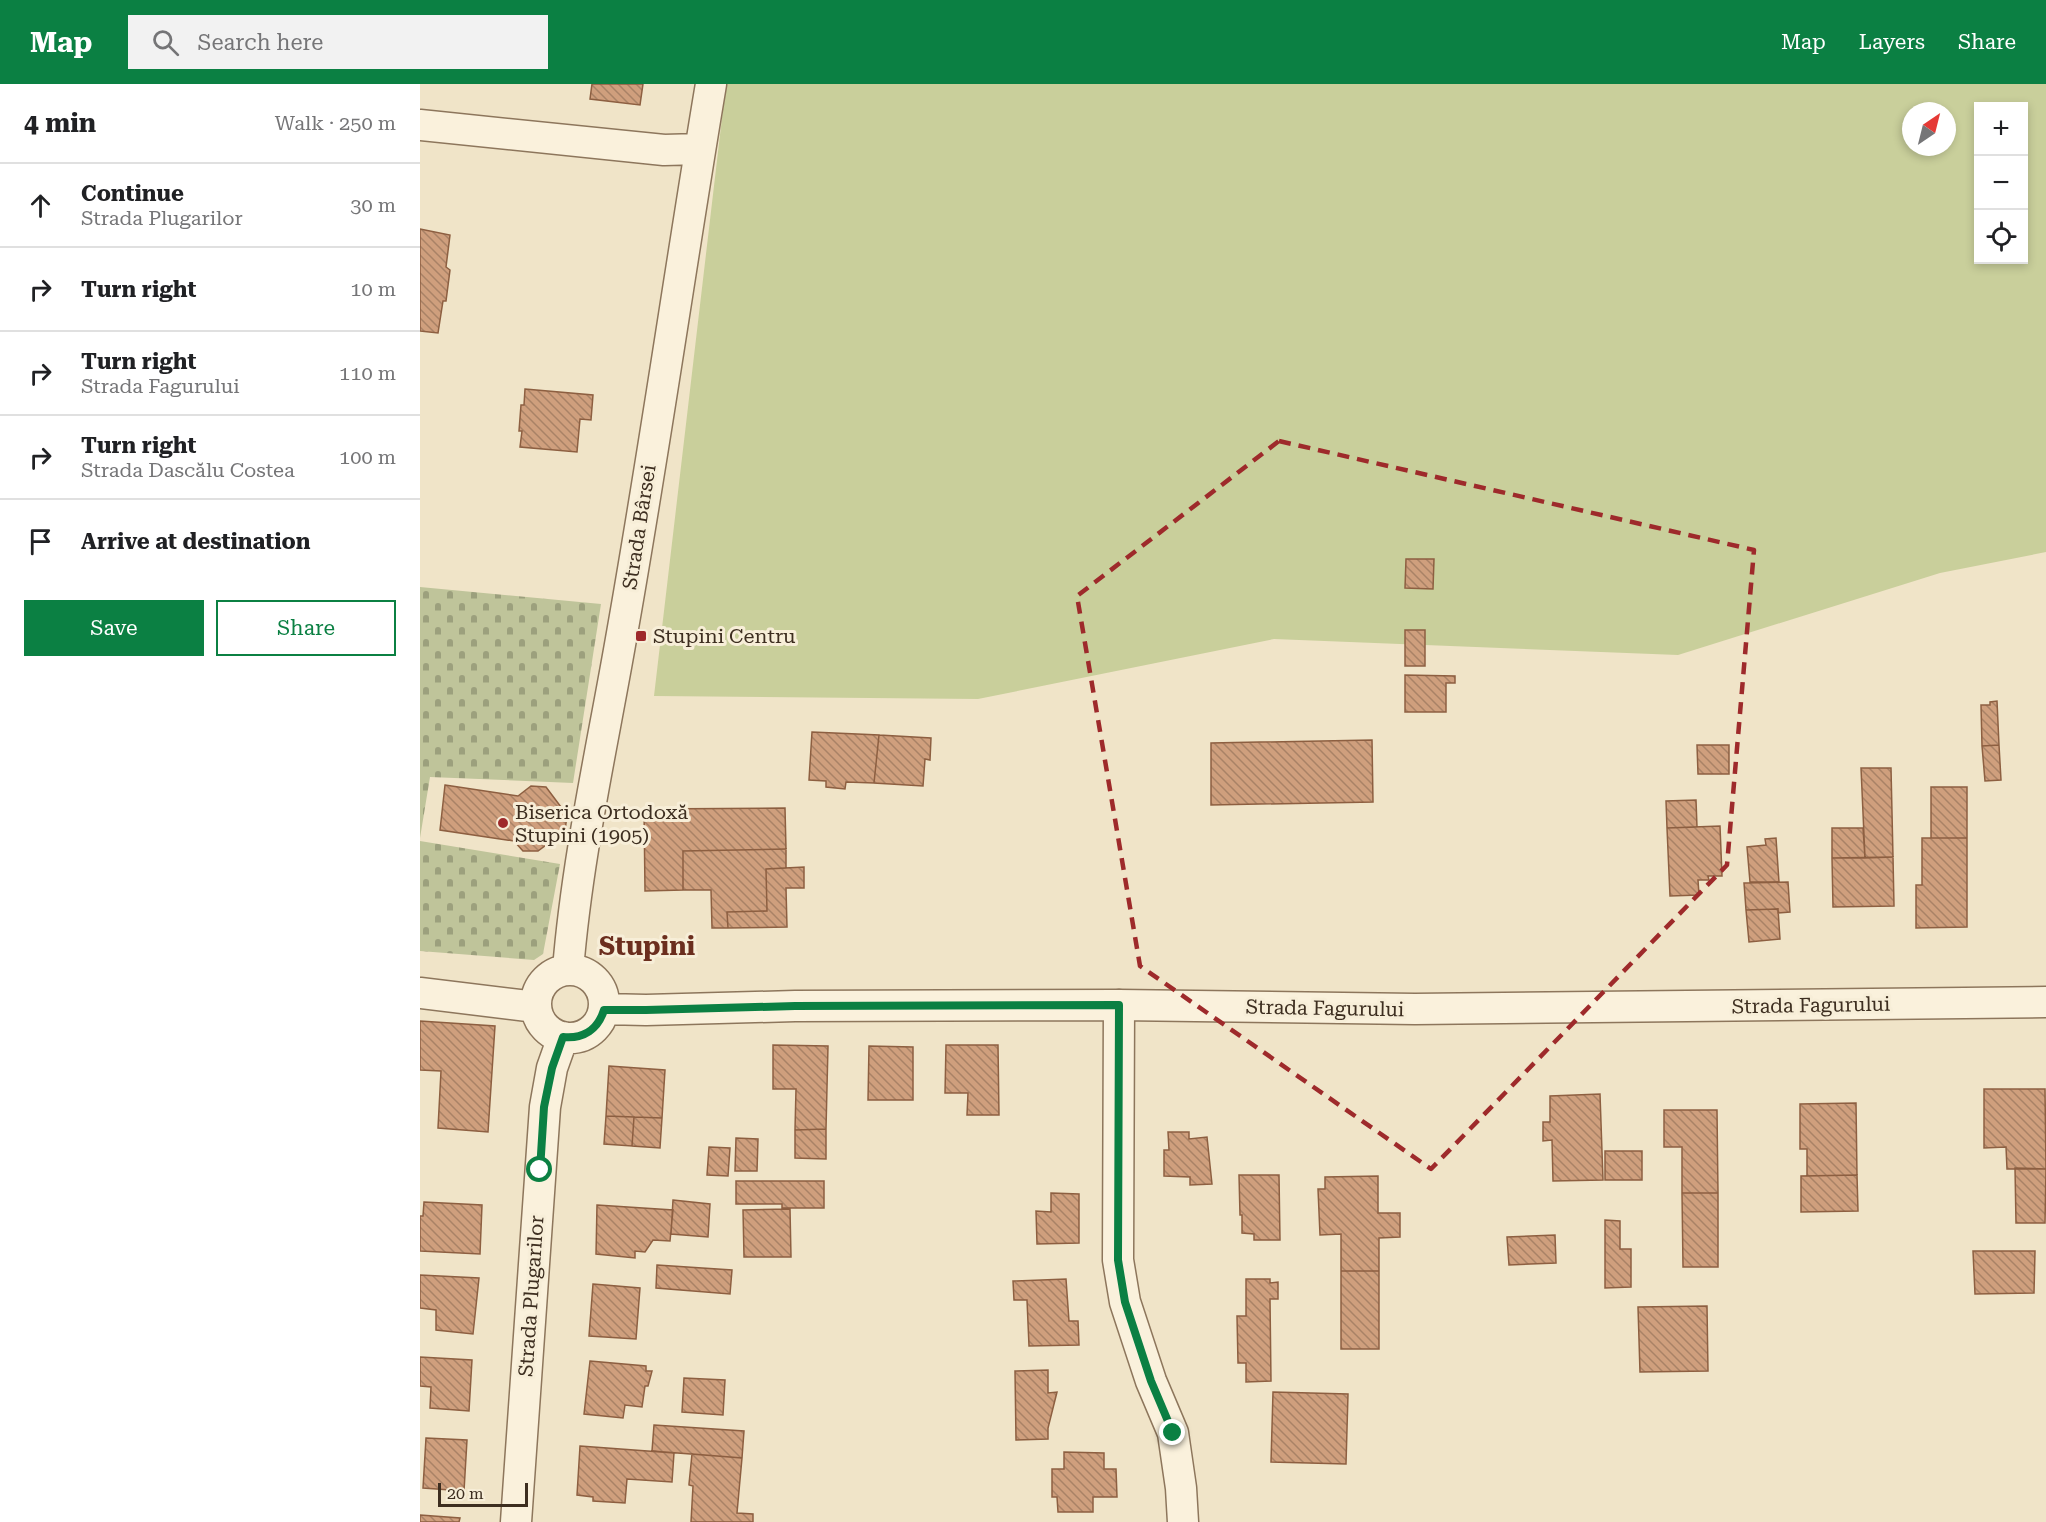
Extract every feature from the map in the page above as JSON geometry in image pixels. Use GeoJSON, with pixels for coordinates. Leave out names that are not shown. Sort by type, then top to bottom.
{"type":"FeatureCollection","features":[{"type":"Feature","properties":{"kind":"street","name":"Strada Bârsei"},"geometry":{"type":"LineString","coordinates":[[568,969],[570,941],[591,804],[622,638],[711,84]]}},
{"type":"Feature","properties":{"kind":"street"},"geometry":{"type":"LineString","coordinates":[[420,125],[664,150],[700,148]]}},
{"type":"Feature","properties":{"kind":"street"},"geometry":{"type":"LineString","coordinates":[[568,969],[585,973],[599,984],[604,1001],[604,1010],[597,1026],[581,1036],[563,1037],[548,1029],[542,1023],[536,1007],[539,989],[544,982],[551,976],[568,969]]}},
{"type":"Feature","properties":{"kind":"street"},"geometry":{"type":"LineString","coordinates":[[420,993],[536,1007]]}},
{"type":"Feature","properties":{"kind":"street","name":"Strada Fagurului"},"geometry":{"type":"LineString","coordinates":[[604,1010],[795,1006],[1119,1005],[1415,1009],[2046,1002]]}},
{"type":"Feature","properties":{"kind":"street"},"geometry":{"type":"LineString","coordinates":[[1119,1005],[1118,1260],[1125,1302],[1151,1381],[1173,1433],[1181,1488],[1183,1522]]}},
{"type":"Feature","properties":{"kind":"street","name":"Strada Plugarilor"},"geometry":{"type":"LineString","coordinates":[[516,1522],[544,1107],[552,1068],[563,1037]]}},
{"type":"Feature","properties":{"kind":"highlighted area"},"geometry":{"type":"Polygon","coordinates":[[[1279,441],[1754,550],[1727,865],[1431,1169],[1140,966],[1077,596],[1279,441]]]}},
{"type":"Feature","properties":{"kind":"green space"},"geometry":{"type":"Polygon","coordinates":[[[726,84],[2046,84],[2046,552],[1940,573],[1678,655],[1274,639],[978,699],[654,696],[726,84]]]}},
{"type":"Feature","properties":{"kind":"green space"},"geometry":{"type":"Polygon","coordinates":[[[420,587],[601,604],[573,783],[430,777],[420,838],[420,587]]]}},
{"type":"Feature","properties":{"kind":"green space"},"geometry":{"type":"Polygon","coordinates":[[[420,841],[560,864],[543,954],[534,960],[420,951],[420,841]]]}},
{"type":"Feature","properties":{"kind":"building"},"geometry":{"type":"Polygon","coordinates":[[[592,84],[643,84],[640,105],[590,99],[592,84]]]}},
{"type":"Feature","properties":{"kind":"building"},"geometry":{"type":"Polygon","coordinates":[[[420,229],[450,235],[446,267],[450,270],[446,301],[443,301],[438,333],[420,331],[420,229]]]}},
{"type":"Feature","properties":{"kind":"building"},"geometry":{"type":"Polygon","coordinates":[[[525,389],[593,395],[591,420],[580,419],[577,452],[520,447],[521,405],[524,405],[525,389]]]}},
{"type":"Feature","properties":{"kind":"building"},"geometry":{"type":"Polygon","coordinates":[[[1406,559],[1434,559],[1433,589],[1405,588],[1406,559]]]}},
{"type":"Feature","properties":{"kind":"building"},"geometry":{"type":"Polygon","coordinates":[[[1405,630],[1425,630],[1425,666],[1405,666],[1405,630]]]}},
{"type":"Feature","properties":{"kind":"building"},"geometry":{"type":"Polygon","coordinates":[[[1405,675],[1455,676],[1455,683],[1446,683],[1446,712],[1405,712],[1405,675]]]}},
{"type":"Feature","properties":{"kind":"building"},"geometry":{"type":"Polygon","coordinates":[[[1997,701],[1999,745],[1982,746],[1981,705],[1990,705],[1990,702],[1997,701]]]}},
{"type":"Feature","properties":{"kind":"building"},"geometry":{"type":"Polygon","coordinates":[[[812,732],[879,735],[874,783],[846,782],[845,789],[826,787],[826,781],[809,780],[812,732]]]}},
{"type":"Feature","properties":{"kind":"building"},"geometry":{"type":"Polygon","coordinates":[[[879,735],[931,738],[930,760],[925,759],[923,786],[874,783],[879,735]]]}},
{"type":"Feature","properties":{"kind":"building"},"geometry":{"type":"Polygon","coordinates":[[[1372,740],[1373,802],[1211,805],[1211,743],[1372,740]]]}},
{"type":"Feature","properties":{"kind":"building"},"geometry":{"type":"Polygon","coordinates":[[[1697,745],[1729,745],[1729,774],[1698,774],[1697,745]]]}},
{"type":"Feature","properties":{"kind":"building"},"geometry":{"type":"Polygon","coordinates":[[[1999,745],[2001,780],[1985,781],[1982,746],[1999,745]]]}},
{"type":"Feature","properties":{"kind":"building"},"geometry":{"type":"Polygon","coordinates":[[[1861,768],[1891,768],[1893,857],[1865,858],[1861,768]]]}},
{"type":"Feature","properties":{"kind":"building","name":"Biserica Ortodoxă Stupini (1905)"},"geometry":{"type":"Polygon","coordinates":[[[445,785],[518,796],[531,786],[546,787],[567,815],[565,831],[538,851],[523,851],[514,841],[440,830],[445,785]]]}},
{"type":"Feature","properties":{"kind":"building"},"geometry":{"type":"Polygon","coordinates":[[[1931,787],[1967,787],[1967,838],[1931,838],[1931,787]]]}},
{"type":"Feature","properties":{"kind":"building"},"geometry":{"type":"Polygon","coordinates":[[[1696,800],[1697,827],[1667,828],[1666,801],[1696,800]]]}},
{"type":"Feature","properties":{"kind":"building"},"geometry":{"type":"Polygon","coordinates":[[[785,808],[786,849],[683,851],[683,890],[645,891],[644,809],[785,808]]]}},
{"type":"Feature","properties":{"kind":"building"},"geometry":{"type":"Polygon","coordinates":[[[1720,826],[1722,876],[1708,876],[1709,880],[1698,880],[1699,895],[1670,896],[1667,828],[1720,826]]]}},
{"type":"Feature","properties":{"kind":"building"},"geometry":{"type":"Polygon","coordinates":[[[1832,828],[1863,828],[1865,858],[1832,858],[1832,828]]]}},
{"type":"Feature","properties":{"kind":"building"},"geometry":{"type":"Polygon","coordinates":[[[1776,838],[1779,882],[1750,882],[1747,847],[1766,845],[1765,839],[1776,838]]]}},
{"type":"Feature","properties":{"kind":"building"},"geometry":{"type":"Polygon","coordinates":[[[1922,838],[1967,838],[1967,927],[1916,928],[1916,885],[1922,885],[1922,838]]]}},
{"type":"Feature","properties":{"kind":"building"},"geometry":{"type":"Polygon","coordinates":[[[786,849],[786,868],[766,869],[767,911],[727,912],[728,928],[712,928],[711,890],[683,890],[683,851],[786,849]]]}},
{"type":"Feature","properties":{"kind":"building"},"geometry":{"type":"Polygon","coordinates":[[[1893,857],[1894,906],[1833,907],[1832,858],[1893,857]]]}},
{"type":"Feature","properties":{"kind":"building"},"geometry":{"type":"Polygon","coordinates":[[[804,867],[804,888],[786,888],[787,927],[728,928],[727,912],[767,911],[766,869],[804,867]]]}},
{"type":"Feature","properties":{"kind":"building"},"geometry":{"type":"Polygon","coordinates":[[[1788,882],[1790,912],[1778,913],[1778,909],[1746,910],[1744,883],[1788,882]]]}},
{"type":"Feature","properties":{"kind":"building"},"geometry":{"type":"Polygon","coordinates":[[[1778,909],[1780,939],[1749,942],[1746,910],[1778,909]]]}},
{"type":"Feature","properties":{"kind":"building"},"geometry":{"type":"Polygon","coordinates":[[[420,1021],[495,1026],[488,1132],[438,1128],[441,1071],[420,1070],[420,1021]]]}},
{"type":"Feature","properties":{"kind":"building"},"geometry":{"type":"Polygon","coordinates":[[[773,1045],[828,1046],[826,1129],[795,1130],[796,1089],[773,1089],[773,1045]]]}},
{"type":"Feature","properties":{"kind":"building"},"geometry":{"type":"Polygon","coordinates":[[[946,1045],[998,1045],[999,1115],[967,1115],[968,1093],[945,1093],[946,1045]]]}},
{"type":"Feature","properties":{"kind":"building"},"geometry":{"type":"Polygon","coordinates":[[[869,1046],[913,1047],[913,1100],[868,1100],[869,1046]]]}},
{"type":"Feature","properties":{"kind":"building"},"geometry":{"type":"Polygon","coordinates":[[[609,1066],[665,1070],[662,1118],[606,1116],[609,1066]]]}},
{"type":"Feature","properties":{"kind":"building"},"geometry":{"type":"Polygon","coordinates":[[[1984,1089],[2045,1089],[2046,1169],[2007,1169],[2006,1147],[1984,1148],[1984,1089]]]}},
{"type":"Feature","properties":{"kind":"building"},"geometry":{"type":"Polygon","coordinates":[[[1600,1094],[1603,1180],[1553,1181],[1552,1140],[1543,1141],[1543,1122],[1550,1122],[1550,1096],[1600,1094]]]}},
{"type":"Feature","properties":{"kind":"building"},"geometry":{"type":"Polygon","coordinates":[[[1856,1103],[1857,1175],[1807,1176],[1807,1149],[1800,1149],[1800,1104],[1856,1103]]]}},
{"type":"Feature","properties":{"kind":"building"},"geometry":{"type":"Polygon","coordinates":[[[1664,1110],[1717,1110],[1718,1193],[1682,1193],[1682,1147],[1664,1147],[1664,1110]]]}},
{"type":"Feature","properties":{"kind":"building"},"geometry":{"type":"Polygon","coordinates":[[[606,1116],[634,1117],[632,1146],[604,1144],[606,1116]]]}},
{"type":"Feature","properties":{"kind":"building"},"geometry":{"type":"Polygon","coordinates":[[[634,1117],[662,1118],[660,1148],[632,1146],[634,1117]]]}},
{"type":"Feature","properties":{"kind":"building"},"geometry":{"type":"Polygon","coordinates":[[[826,1129],[826,1159],[795,1158],[795,1130],[826,1129]]]}},
{"type":"Feature","properties":{"kind":"building"},"geometry":{"type":"Polygon","coordinates":[[[1168,1132],[1189,1132],[1189,1139],[1207,1137],[1212,1184],[1190,1185],[1190,1177],[1164,1176],[1164,1150],[1169,1150],[1168,1132]]]}},
{"type":"Feature","properties":{"kind":"building"},"geometry":{"type":"Polygon","coordinates":[[[736,1138],[758,1139],[757,1171],[735,1171],[736,1138]]]}},
{"type":"Feature","properties":{"kind":"building"},"geometry":{"type":"Polygon","coordinates":[[[709,1147],[730,1148],[728,1176],[707,1175],[709,1147]]]}},
{"type":"Feature","properties":{"kind":"building"},"geometry":{"type":"Polygon","coordinates":[[[1605,1151],[1642,1151],[1642,1180],[1605,1180],[1605,1151]]]}},
{"type":"Feature","properties":{"kind":"building"},"geometry":{"type":"Polygon","coordinates":[[[2015,1168],[2046,1169],[2045,1223],[2016,1223],[2015,1168]]]}},
{"type":"Feature","properties":{"kind":"building"},"geometry":{"type":"Polygon","coordinates":[[[1239,1175],[1279,1175],[1280,1240],[1254,1240],[1254,1234],[1242,1233],[1239,1175]]]}},
{"type":"Feature","properties":{"kind":"building"},"geometry":{"type":"Polygon","coordinates":[[[1857,1175],[1858,1211],[1801,1212],[1801,1176],[1857,1175]]]}},
{"type":"Feature","properties":{"kind":"building"},"geometry":{"type":"Polygon","coordinates":[[[1378,1176],[1378,1213],[1400,1213],[1400,1237],[1379,1238],[1379,1271],[1341,1271],[1341,1234],[1320,1235],[1318,1189],[1325,1189],[1325,1177],[1378,1176]]]}},
{"type":"Feature","properties":{"kind":"building"},"geometry":{"type":"Polygon","coordinates":[[[736,1181],[824,1181],[824,1208],[782,1208],[782,1204],[736,1204],[736,1181]]]}},
{"type":"Feature","properties":{"kind":"building"},"geometry":{"type":"Polygon","coordinates":[[[1051,1193],[1079,1194],[1079,1243],[1037,1244],[1036,1211],[1051,1212],[1051,1193]]]}},
{"type":"Feature","properties":{"kind":"building"},"geometry":{"type":"Polygon","coordinates":[[[1682,1193],[1718,1193],[1718,1267],[1683,1267],[1682,1193]]]}},
{"type":"Feature","properties":{"kind":"building"},"geometry":{"type":"Polygon","coordinates":[[[673,1200],[710,1204],[708,1237],[671,1234],[673,1200]]]}},
{"type":"Feature","properties":{"kind":"building"},"geometry":{"type":"Polygon","coordinates":[[[424,1202],[482,1205],[480,1254],[420,1251],[420,1216],[423,1216],[424,1202]]]}},
{"type":"Feature","properties":{"kind":"building"},"geometry":{"type":"Polygon","coordinates":[[[597,1205],[673,1210],[670,1241],[653,1240],[645,1252],[635,1251],[635,1258],[596,1254],[597,1205]]]}},
{"type":"Feature","properties":{"kind":"building"},"geometry":{"type":"Polygon","coordinates":[[[790,1209],[791,1257],[744,1257],[743,1210],[790,1209]]]}},
{"type":"Feature","properties":{"kind":"building"},"geometry":{"type":"Polygon","coordinates":[[[1605,1220],[1620,1221],[1620,1249],[1631,1249],[1631,1287],[1605,1288],[1605,1220]]]}},
{"type":"Feature","properties":{"kind":"building"},"geometry":{"type":"Polygon","coordinates":[[[1555,1235],[1556,1263],[1509,1265],[1507,1237],[1555,1235]]]}},
{"type":"Feature","properties":{"kind":"building"},"geometry":{"type":"Polygon","coordinates":[[[1973,1251],[2035,1251],[2034,1293],[1975,1294],[1973,1251]]]}},
{"type":"Feature","properties":{"kind":"building"},"geometry":{"type":"Polygon","coordinates":[[[657,1265],[732,1270],[730,1294],[656,1288],[657,1265]]]}},
{"type":"Feature","properties":{"kind":"building"},"geometry":{"type":"Polygon","coordinates":[[[1341,1271],[1379,1271],[1379,1349],[1341,1349],[1341,1271]]]}},
{"type":"Feature","properties":{"kind":"building"},"geometry":{"type":"Polygon","coordinates":[[[420,1275],[479,1278],[473,1334],[436,1330],[436,1310],[420,1308],[420,1275]]]}},
{"type":"Feature","properties":{"kind":"building"},"geometry":{"type":"Polygon","coordinates":[[[1066,1279],[1069,1321],[1078,1321],[1079,1345],[1029,1346],[1027,1300],[1014,1300],[1013,1281],[1066,1279]]]}},
{"type":"Feature","properties":{"kind":"building"},"geometry":{"type":"Polygon","coordinates":[[[1246,1279],[1270,1279],[1270,1283],[1278,1282],[1278,1299],[1270,1299],[1271,1381],[1246,1382],[1246,1363],[1238,1363],[1237,1316],[1246,1316],[1246,1279]]]}},
{"type":"Feature","properties":{"kind":"building"},"geometry":{"type":"Polygon","coordinates":[[[593,1284],[640,1288],[636,1339],[589,1336],[593,1284]]]}},
{"type":"Feature","properties":{"kind":"building"},"geometry":{"type":"Polygon","coordinates":[[[1707,1306],[1708,1371],[1640,1372],[1638,1307],[1707,1306]]]}},
{"type":"Feature","properties":{"kind":"building"},"geometry":{"type":"Polygon","coordinates":[[[420,1357],[472,1360],[469,1411],[430,1408],[431,1387],[420,1386],[420,1357]]]}},
{"type":"Feature","properties":{"kind":"building"},"geometry":{"type":"Polygon","coordinates":[[[590,1361],[646,1366],[646,1371],[652,1371],[648,1386],[645,1386],[642,1407],[625,1405],[623,1418],[584,1414],[590,1361]]]}},
{"type":"Feature","properties":{"kind":"building"},"geometry":{"type":"Polygon","coordinates":[[[1048,1370],[1048,1393],[1057,1392],[1048,1428],[1048,1439],[1016,1440],[1015,1371],[1048,1370]]]}},
{"type":"Feature","properties":{"kind":"building"},"geometry":{"type":"Polygon","coordinates":[[[684,1378],[725,1380],[723,1415],[682,1412],[684,1378]]]}},
{"type":"Feature","properties":{"kind":"building"},"geometry":{"type":"Polygon","coordinates":[[[1273,1392],[1348,1394],[1346,1464],[1271,1462],[1273,1392]]]}},
{"type":"Feature","properties":{"kind":"building"},"geometry":{"type":"Polygon","coordinates":[[[654,1425],[744,1431],[742,1458],[652,1451],[654,1425]]]}},
{"type":"Feature","properties":{"kind":"building"},"geometry":{"type":"Polygon","coordinates":[[[426,1438],[467,1440],[464,1491],[423,1488],[426,1438]]]}},
{"type":"Feature","properties":{"kind":"building"},"geometry":{"type":"Polygon","coordinates":[[[580,1446],[674,1453],[672,1482],[627,1479],[625,1503],[593,1501],[593,1497],[577,1495],[580,1446]]]}},
{"type":"Feature","properties":{"kind":"building"},"geometry":{"type":"Polygon","coordinates":[[[1064,1452],[1104,1453],[1104,1469],[1116,1469],[1117,1497],[1093,1497],[1093,1512],[1058,1512],[1057,1497],[1052,1497],[1052,1469],[1064,1469],[1064,1452]]]}},
{"type":"Feature","properties":{"kind":"building"},"geometry":{"type":"Polygon","coordinates":[[[692,1454],[742,1458],[737,1513],[753,1514],[753,1522],[691,1522],[693,1486],[689,1484],[692,1454]]]}},
{"type":"Feature","properties":{"kind":"building"},"geometry":{"type":"Polygon","coordinates":[[[420,1515],[460,1518],[459,1522],[420,1522],[420,1515]]]}},
{"type":"Feature","properties":{"kind":"place","name":"Stupini Centru"},"geometry":{"type":"Point","coordinates":[641,636]}},
{"type":"Feature","properties":{"kind":"place","name":"Biserica Ortodoxă Stupini (1905)"},"geometry":{"type":"Point","coordinates":[503,823]}},
{"type":"Feature","properties":{"kind":"district","name":"Stupini"},"geometry":{"type":"Point","coordinates":[647,946]}},
{"type":"Feature","properties":{"kind":"route"},"geometry":{"type":"LineString","coordinates":[[540,1170],[544,1107],[552,1068],[563,1037],[572,1038],[590,1032],[597,1026],[604,1010],[795,1006],[1119,1005],[1118,1260],[1125,1302],[1151,1381],[1173,1433]]}}]}
